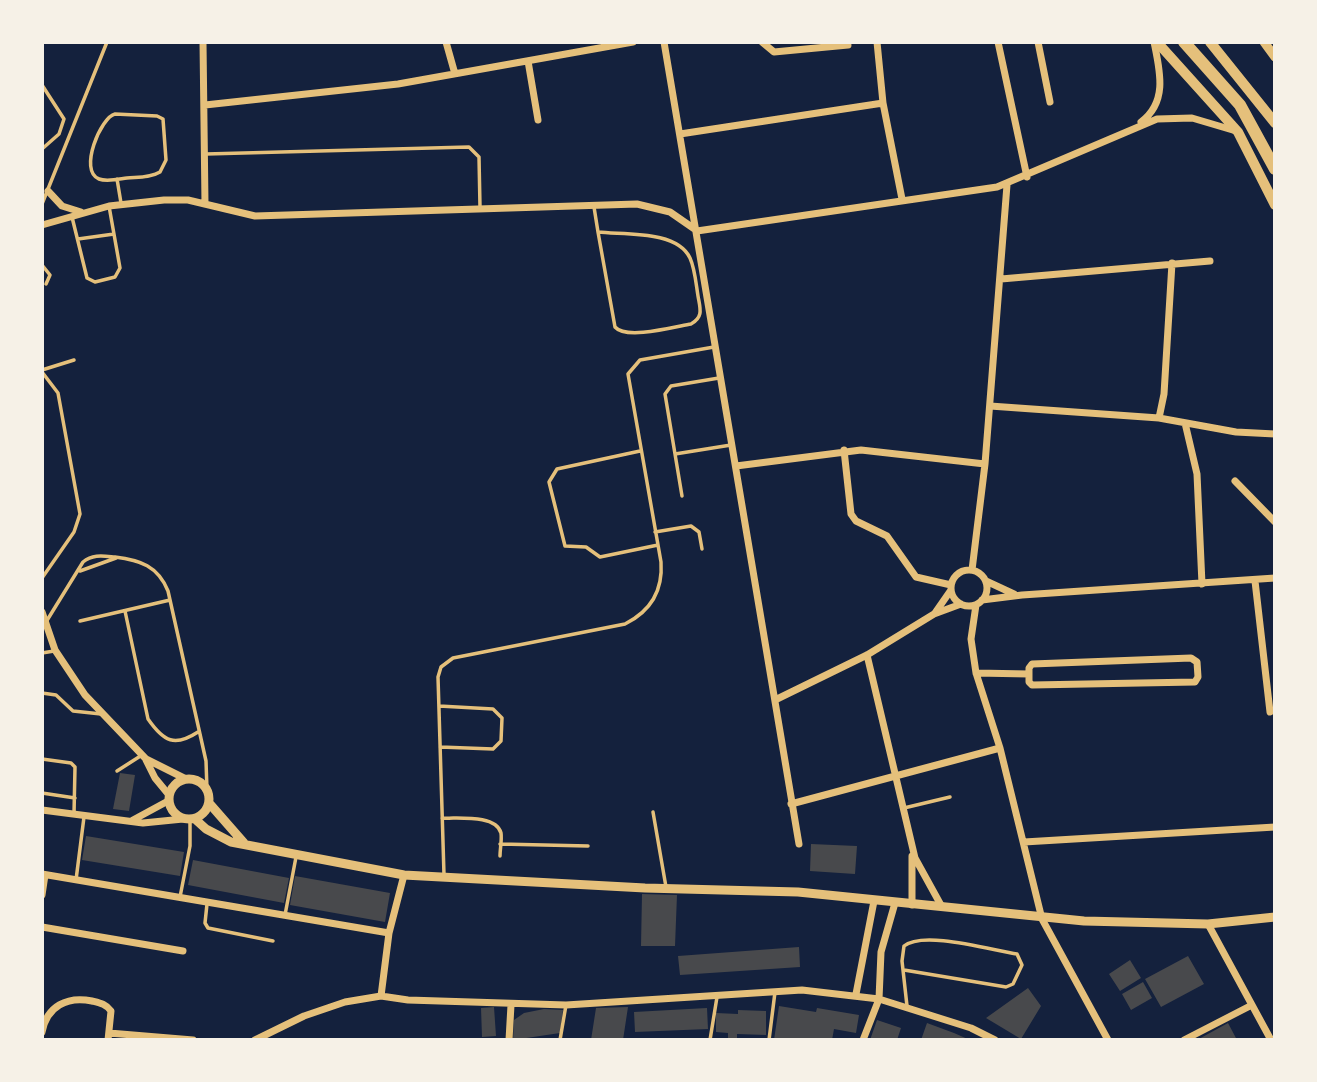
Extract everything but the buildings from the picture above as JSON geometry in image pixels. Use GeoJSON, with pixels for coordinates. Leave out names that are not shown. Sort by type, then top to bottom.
{"type":"FeatureCollection","features":[{"type":"Feature","properties":{"kind":"highway"},"geometry":{"type":"LineString","coordinates":[[1184,42],[1240,105],[1275,169]]}},
{"type":"Feature","properties":{"kind":"main road"},"geometry":{"type":"LineString","coordinates":[[1155,42],[1238,132],[1275,205]]}},
{"type":"Feature","properties":{"kind":"main road"},"geometry":{"type":"LineString","coordinates":[[1210,42],[1275,123]]}},
{"type":"Feature","properties":{"kind":"street"},"geometry":{"type":"LineString","coordinates":[[203,42],[205,204]]}},
{"type":"Feature","properties":{"kind":"street"},"geometry":{"type":"LineString","coordinates":[[446,42],[455,74]]}},
{"type":"Feature","properties":{"kind":"street"},"geometry":{"type":"LineString","coordinates":[[205,105],[331,93],[633,42]]}},
{"type":"Feature","properties":{"kind":"street"},"geometry":{"type":"LineString","coordinates":[[664,42],[799,844]]}},
{"type":"Feature","properties":{"kind":"street"},"geometry":{"type":"LineString","coordinates":[[762,42],[769,51],[848,45]]}},
{"type":"Feature","properties":{"kind":"street"},"geometry":{"type":"LineString","coordinates":[[877,42],[883,103],[902,199]]}},
{"type":"Feature","properties":{"kind":"street"},"geometry":{"type":"LineString","coordinates":[[998,42],[1027,177]]}},
{"type":"Feature","properties":{"kind":"street"},"geometry":{"type":"LineString","coordinates":[[1038,42],[1050,102]]}},
{"type":"Feature","properties":{"kind":"street"},"geometry":{"type":"LineString","coordinates":[[42,225],[121,203],[164,200],[205,204],[255,216],[637,204],[660,208],[680,217],[697,231],[1007,185],[1135,126],[1149,116],[1158,100],[1160,80],[1155,42]]}},
{"type":"Feature","properties":{"kind":"street"},"geometry":{"type":"LineString","coordinates":[[1264,42],[1275,66]]}},
{"type":"Feature","properties":{"kind":"street"},"geometry":{"type":"LineString","coordinates":[[528,61],[538,120]]}},
{"type":"Feature","properties":{"kind":"street"},"geometry":{"type":"LineString","coordinates":[[680,135],[883,103]]}},
{"type":"Feature","properties":{"kind":"street"},"geometry":{"type":"LineString","coordinates":[[1135,126],[1181,116],[1238,132]]}},
{"type":"Feature","properties":{"kind":"street"},"geometry":{"type":"LineString","coordinates":[[972,570],[985,464],[1007,185]]}},
{"type":"Feature","properties":{"kind":"street"},"geometry":{"type":"LineString","coordinates":[[48,191],[62,206],[86,212]]}},
{"type":"Feature","properties":{"kind":"street"},"geometry":{"type":"LineString","coordinates":[[1001,279],[1210,261]]}},
{"type":"Feature","properties":{"kind":"street"},"geometry":{"type":"LineString","coordinates":[[1159,418],[1167,369],[1172,263]]}},
{"type":"Feature","properties":{"kind":"street"},"geometry":{"type":"LineString","coordinates":[[990,406],[1159,418],[1275,434]]}},
{"type":"Feature","properties":{"kind":"street"},"geometry":{"type":"LineString","coordinates":[[1185,423],[1197,474],[1202,584]]}},
{"type":"Feature","properties":{"kind":"street"},"geometry":{"type":"LineString","coordinates":[[736,466],[844,450],[892,451],[985,464]]}},
{"type":"Feature","properties":{"kind":"street"},"geometry":{"type":"LineString","coordinates":[[844,450],[848,505],[856,521],[887,536],[916,577],[951,587],[961,604]]}},
{"type":"Feature","properties":{"kind":"street"},"geometry":{"type":"LineString","coordinates":[[1236,481],[1275,522]]}},
{"type":"Feature","properties":{"kind":"street"},"geometry":{"type":"LineString","coordinates":[[934,614],[956,575],[972,570]]}},
{"type":"Feature","properties":{"kind":"street"},"geometry":{"type":"LineString","coordinates":[[972,570],[1006,591],[1022,594]]}},
{"type":"Feature","properties":{"kind":"street"},"geometry":{"type":"LineString","coordinates":[[775,700],[867,655],[934,614],[961,604],[1022,594],[1275,578]]}},
{"type":"Feature","properties":{"kind":"street"},"geometry":{"type":"LineString","coordinates":[[986,581],[987,591],[979,602],[971,639],[976,673],[1000,748],[1042,919],[1106,1037],[1095,1040]]}},
{"type":"Feature","properties":{"kind":"street"},"geometry":{"type":"LineString","coordinates":[[1255,581],[1270,712]]}},
{"type":"Feature","properties":{"kind":"street"},"geometry":{"type":"LineString","coordinates":[[42,612],[55,650],[73,680],[144,757],[169,798],[172,810],[218,836],[296,857],[404,875],[667,889],[798,892],[1042,919],[1208,925],[1275,917]]}},
{"type":"Feature","properties":{"kind":"street"},"geometry":{"type":"LineString","coordinates":[[867,655],[911,842],[922,874],[942,907]]}},
{"type":"Feature","properties":{"kind":"street"},"geometry":{"type":"LineString","coordinates":[[1191,658],[1197,662],[1198,677],[1195,682],[1032,685],[1029,674],[1032,664],[1191,658]]}},
{"type":"Feature","properties":{"kind":"street"},"geometry":{"type":"LineString","coordinates":[[976,673],[1029,674]]}},
{"type":"Feature","properties":{"kind":"street"},"geometry":{"type":"LineString","coordinates":[[791,804],[1000,748]]}},
{"type":"Feature","properties":{"kind":"street"},"geometry":{"type":"LineString","coordinates":[[144,757],[187,779],[198,781],[207,790],[209,803],[245,844]]}},
{"type":"Feature","properties":{"kind":"street"},"geometry":{"type":"LineString","coordinates":[[130,821],[169,798],[175,784],[187,779]]}},
{"type":"Feature","properties":{"kind":"street"},"geometry":{"type":"LineString","coordinates":[[42,810],[156,824],[189,819],[204,813],[209,803]]}},
{"type":"Feature","properties":{"kind":"street"},"geometry":{"type":"LineString","coordinates":[[1024,842],[1275,827]]}},
{"type":"Feature","properties":{"kind":"street"},"geometry":{"type":"LineString","coordinates":[[911,842],[912,905]]}},
{"type":"Feature","properties":{"kind":"street"},"geometry":{"type":"LineString","coordinates":[[42,895],[44,874],[389,933]]}},
{"type":"Feature","properties":{"kind":"street"},"geometry":{"type":"LineString","coordinates":[[381,996],[389,933],[404,875]]}},
{"type":"Feature","properties":{"kind":"street"},"geometry":{"type":"LineString","coordinates":[[856,994],[874,901]]}},
{"type":"Feature","properties":{"kind":"street"},"geometry":{"type":"LineString","coordinates":[[863,1040],[879,999],[881,952],[895,903]]}},
{"type":"Feature","properties":{"kind":"street"},"geometry":{"type":"LineString","coordinates":[[1208,925],[1250,1006],[1271,1036]]}},
{"type":"Feature","properties":{"kind":"street"},"geometry":{"type":"LineString","coordinates":[[42,927],[183,951]]}},
{"type":"Feature","properties":{"kind":"street"},"geometry":{"type":"LineString","coordinates":[[867,948],[881,952]]}},
{"type":"Feature","properties":{"kind":"street"},"geometry":{"type":"LineString","coordinates":[[259,1039],[304,1016],[345,1002],[381,996],[511,1005],[566,1005],[829,991],[879,999],[971,1028],[995,1040]]}},
{"type":"Feature","properties":{"kind":"street"},"geometry":{"type":"LineString","coordinates":[[42,1032],[51,1010],[76,999],[109,1008],[112,1015],[108,1037],[193,1040]]}},
{"type":"Feature","properties":{"kind":"street"},"geometry":{"type":"LineString","coordinates":[[509,1040],[511,1005]]}},
{"type":"Feature","properties":{"kind":"street"},"geometry":{"type":"LineString","coordinates":[[1184,1040],[1250,1006]]}},
{"type":"Feature","properties":{"kind":"lane"},"geometry":{"type":"LineString","coordinates":[[42,204],[107,42]]}},
{"type":"Feature","properties":{"kind":"lane"},"geometry":{"type":"LineString","coordinates":[[578,42],[579,51]]}},
{"type":"Feature","properties":{"kind":"lane"},"geometry":{"type":"LineString","coordinates":[[42,85],[64,119],[58,134],[42,149]]}},
{"type":"Feature","properties":{"kind":"lane"},"geometry":{"type":"LineString","coordinates":[[115,114],[161,117],[165,124],[163,169],[152,176],[117,179],[101,180],[89,166],[107,118],[115,114]]}},
{"type":"Feature","properties":{"kind":"lane"},"geometry":{"type":"LineString","coordinates":[[206,154],[469,147],[479,157],[480,209]]}},
{"type":"Feature","properties":{"kind":"lane"},"geometry":{"type":"LineString","coordinates":[[117,179],[121,203]]}},
{"type":"Feature","properties":{"kind":"lane"},"geometry":{"type":"LineString","coordinates":[[594,205],[598,232],[617,330],[629,334],[697,321],[701,312],[693,271],[683,248],[673,241],[598,232]]}},
{"type":"Feature","properties":{"kind":"lane"},"geometry":{"type":"LineString","coordinates":[[72,215],[87,278],[95,282],[115,277],[120,272],[109,206]]}},
{"type":"Feature","properties":{"kind":"lane"},"geometry":{"type":"LineString","coordinates":[[78,239],[114,234]]}},
{"type":"Feature","properties":{"kind":"lane"},"geometry":{"type":"LineString","coordinates":[[42,265],[50,270],[46,284]]}},
{"type":"Feature","properties":{"kind":"lane"},"geometry":{"type":"LineString","coordinates":[[444,878],[439,672],[453,658],[625,624],[642,614],[654,599],[661,581],[655,533],[627,384],[632,366],[640,359],[716,347]]}},
{"type":"Feature","properties":{"kind":"lane"},"geometry":{"type":"LineString","coordinates":[[42,578],[74,532],[80,514],[58,393],[42,371],[74,360]]}},
{"type":"Feature","properties":{"kind":"lane"},"geometry":{"type":"LineString","coordinates":[[682,496],[665,394],[671,386],[721,378]]}},
{"type":"Feature","properties":{"kind":"lane"},"geometry":{"type":"LineString","coordinates":[[675,454],[732,445]]}},
{"type":"Feature","properties":{"kind":"lane"},"geometry":{"type":"LineString","coordinates":[[640,451],[557,469],[550,475],[549,482],[565,546],[586,547],[600,557],[657,545]]}},
{"type":"Feature","properties":{"kind":"lane"},"geometry":{"type":"LineString","coordinates":[[655,533],[691,526],[699,532],[702,549]]}},
{"type":"Feature","properties":{"kind":"lane"},"geometry":{"type":"LineString","coordinates":[[79,571],[118,557]]}},
{"type":"Feature","properties":{"kind":"lane"},"geometry":{"type":"LineString","coordinates":[[45,624],[89,558],[118,557],[138,560],[155,570],[165,584],[170,600],[206,761],[207,790]]}},
{"type":"Feature","properties":{"kind":"lane"},"geometry":{"type":"LineString","coordinates":[[80,621],[170,600]]}},
{"type":"Feature","properties":{"kind":"lane"},"geometry":{"type":"LineString","coordinates":[[125,611],[148,719],[156,729],[176,742],[184,741],[199,731]]}},
{"type":"Feature","properties":{"kind":"lane"},"geometry":{"type":"LineString","coordinates":[[42,653],[55,650]]}},
{"type":"Feature","properties":{"kind":"lane"},"geometry":{"type":"LineString","coordinates":[[42,694],[56,695],[73,711],[103,714]]}},
{"type":"Feature","properties":{"kind":"lane"},"geometry":{"type":"LineString","coordinates":[[439,706],[493,709],[502,718],[501,741],[493,749],[440,747]]}},
{"type":"Feature","properties":{"kind":"lane"},"geometry":{"type":"LineString","coordinates":[[117,771],[144,757]]}},
{"type":"Feature","properties":{"kind":"lane"},"geometry":{"type":"LineString","coordinates":[[42,759],[73,765],[74,815]]}},
{"type":"Feature","properties":{"kind":"lane"},"geometry":{"type":"LineString","coordinates":[[42,793],[75,798]]}},
{"type":"Feature","properties":{"kind":"lane"},"geometry":{"type":"LineString","coordinates":[[904,808],[950,797]]}},
{"type":"Feature","properties":{"kind":"lane"},"geometry":{"type":"LineString","coordinates":[[653,812],[667,889]]}},
{"type":"Feature","properties":{"kind":"lane"},"geometry":{"type":"LineString","coordinates":[[76,880],[84,817]]}},
{"type":"Feature","properties":{"kind":"lane"},"geometry":{"type":"LineString","coordinates":[[442,818],[491,822],[501,832],[500,856]]}},
{"type":"Feature","properties":{"kind":"lane"},"geometry":{"type":"LineString","coordinates":[[180,897],[190,846],[189,819]]}},
{"type":"Feature","properties":{"kind":"lane"},"geometry":{"type":"LineString","coordinates":[[500,844],[588,846]]}},
{"type":"Feature","properties":{"kind":"lane"},"geometry":{"type":"LineString","coordinates":[[285,915],[296,857]]}},
{"type":"Feature","properties":{"kind":"lane"},"geometry":{"type":"LineString","coordinates":[[207,902],[205,923],[208,928],[273,941]]}},
{"type":"Feature","properties":{"kind":"lane"},"geometry":{"type":"LineString","coordinates":[[904,970],[1006,987],[1013,984],[1022,965],[1017,954],[943,941],[914,939],[904,946],[904,970],[907,1008]]}},
{"type":"Feature","properties":{"kind":"lane"},"geometry":{"type":"LineString","coordinates":[[769,1040],[775,992]]}},
{"type":"Feature","properties":{"kind":"lane"},"geometry":{"type":"LineString","coordinates":[[710,1040],[718,995]]}},
{"type":"Feature","properties":{"kind":"lane"},"geometry":{"type":"LineString","coordinates":[[559,1040],[566,1005]]}}]}
